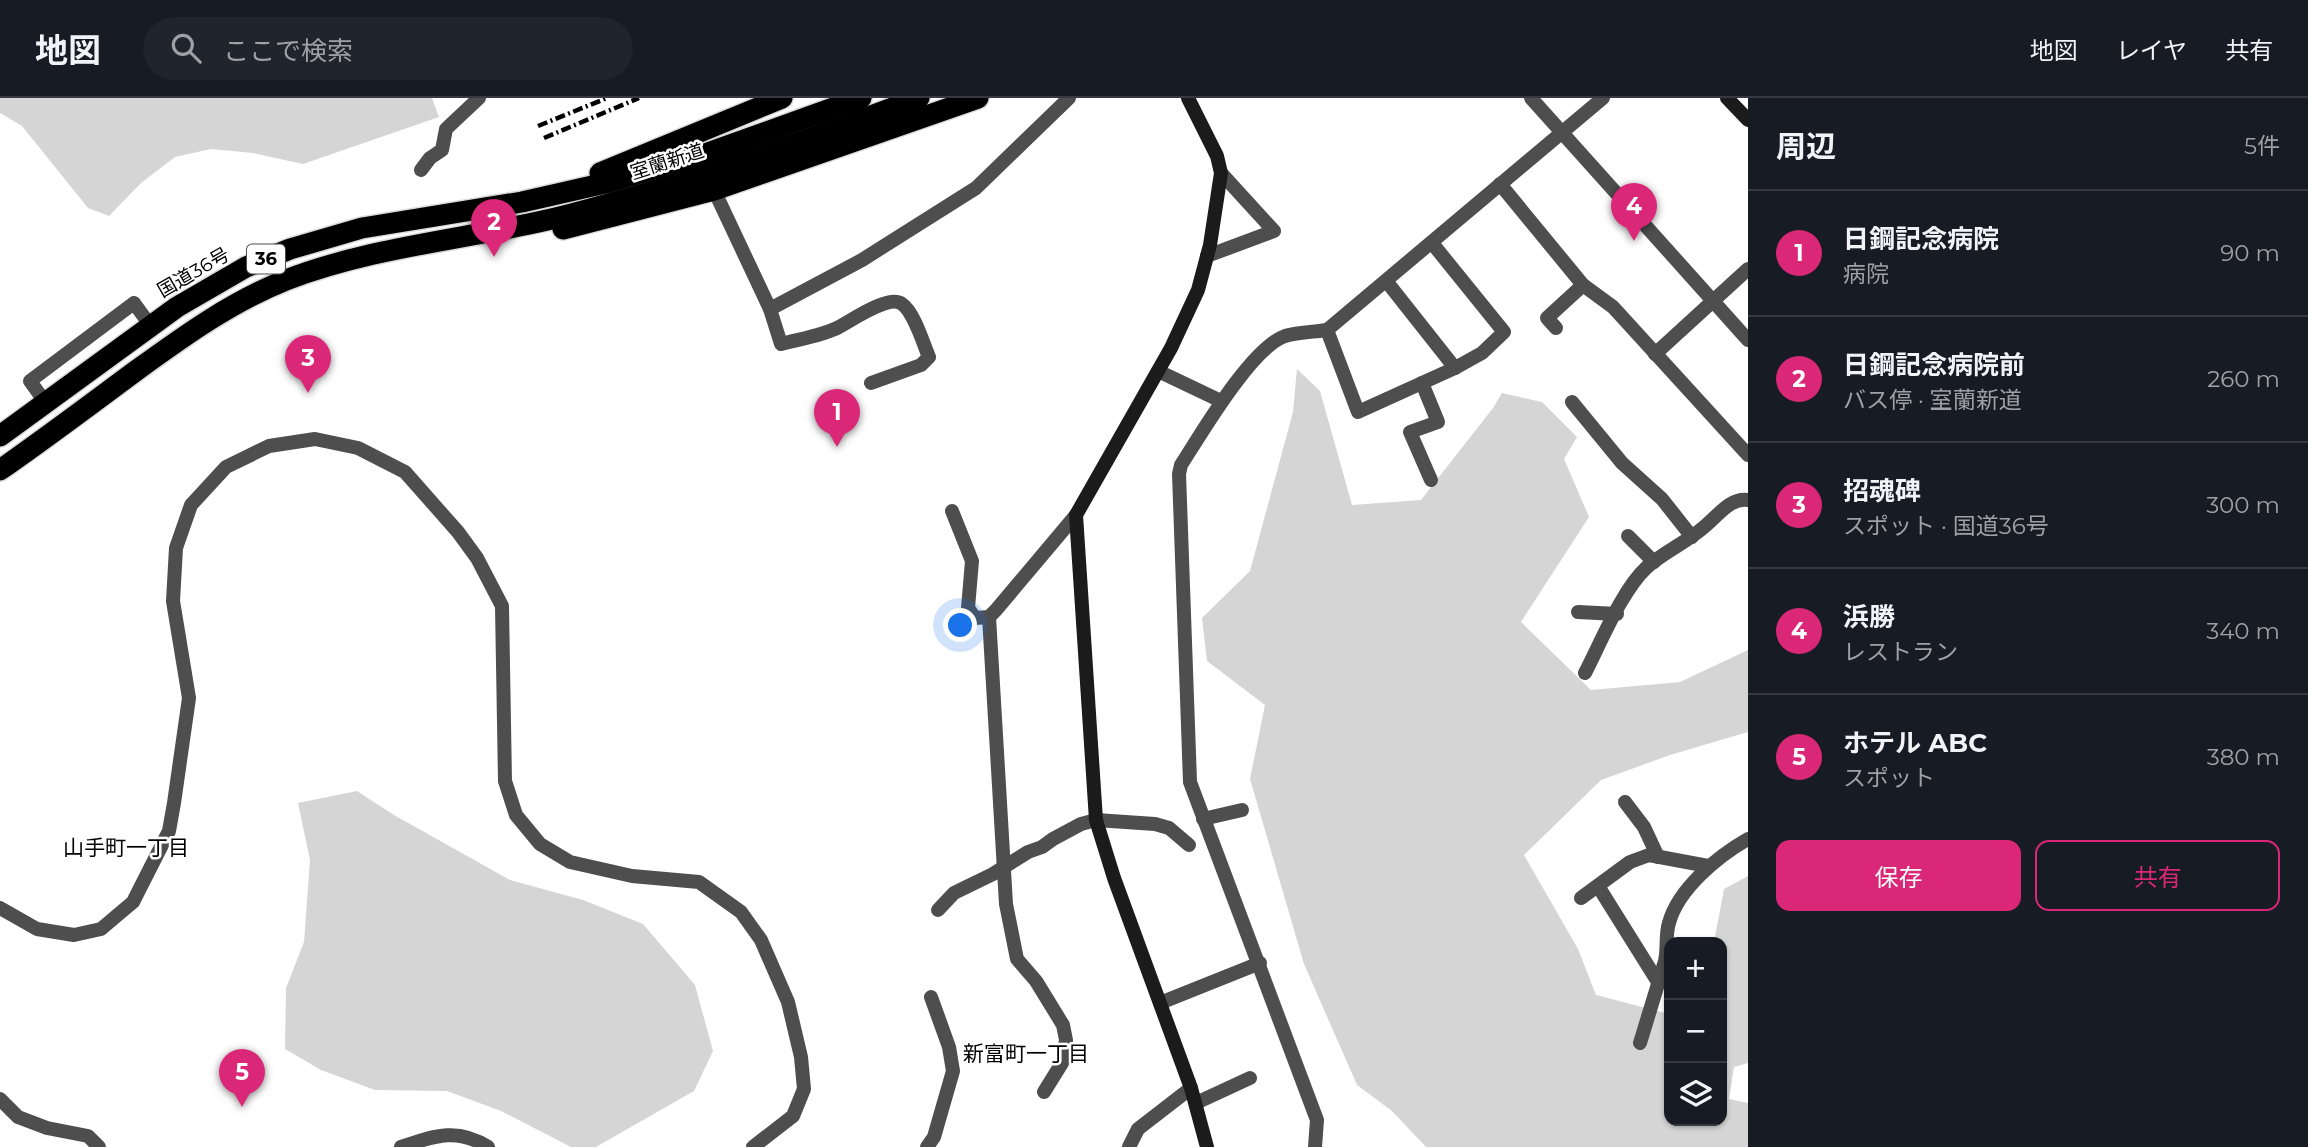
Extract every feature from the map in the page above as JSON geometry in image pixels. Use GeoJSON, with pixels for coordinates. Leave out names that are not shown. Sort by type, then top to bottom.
{"type":"FeatureCollection","features":[{"type":"Feature","properties":{"kind":"highway"},"geometry":{"type":"LineString","coordinates":[[522,202],[782,98]]}},
{"type":"Feature","properties":{"kind":"highway","name":"室蘭新道"},"geometry":{"type":"LineString","coordinates":[[422,246],[569,215],[861,98]]}},
{"type":"Feature","properties":{"kind":"highway","name":"室蘭新道"},"geometry":{"type":"LineString","coordinates":[[522,202],[610,182],[662,177],[919,98]]}},
{"type":"Feature","properties":{"kind":"highway"},"geometry":{"type":"LineString","coordinates":[[422,246],[460,245],[591,224],[714,190],[978,98]]}},
{"type":"Feature","properties":{"kind":"highway","name":"国道36号"},"geometry":{"type":"LineString","coordinates":[[0,436],[150,324],[246,267],[323,238],[421,217],[522,202]]}},
{"type":"Feature","properties":{"kind":"highway","name":"36"},"geometry":{"type":"LineString","coordinates":[[0,470],[190,331],[240,302],[284,281],[334,263],[422,246]]}},
{"type":"Feature","properties":{"kind":"street"},"geometry":{"type":"LineString","coordinates":[[421,170],[430,158],[442,150],[446,129],[479,98]]}},
{"type":"Feature","properties":{"kind":"street"},"geometry":{"type":"LineString","coordinates":[[770,309],[862,260],[976,188],[1069,98]]}},
{"type":"Feature","properties":{"kind":"street"},"geometry":{"type":"LineString","coordinates":[[1044,1092],[1062,1063],[1066,1040],[1063,1025],[1049,1007],[1036,981],[1017,959],[1006,904],[989,617],[1076,515],[1171,348],[1198,290],[1207,256],[1221,173],[1217,156],[1188,98]]}},
{"type":"Feature","properties":{"kind":"street"},"geometry":{"type":"LineString","coordinates":[[1531,98],[1748,340]]}},
{"type":"Feature","properties":{"kind":"street"},"geometry":{"type":"LineString","coordinates":[[1315,1147],[1317,1120],[1191,782],[1179,474],[1181,465],[1221,401],[1261,352],[1284,336],[1328,330],[1602,98]]}},
{"type":"Feature","properties":{"kind":"street"},"geometry":{"type":"LineString","coordinates":[[1727,98],[1748,120]]}},
{"type":"Feature","properties":{"kind":"street"},"geometry":{"type":"LineString","coordinates":[[1207,256],[1274,231],[1221,173]]}},
{"type":"Feature","properties":{"kind":"street"},"geometry":{"type":"LineString","coordinates":[[1500,184],[1583,285],[1613,307],[1748,455]]}},
{"type":"Feature","properties":{"kind":"street"},"geometry":{"type":"LineString","coordinates":[[714,190],[770,309],[782,344],[840,327],[848,320],[888,302],[898,301],[905,305],[929,357],[921,365],[871,383]]}},
{"type":"Feature","properties":{"kind":"street"},"geometry":{"type":"LineString","coordinates":[[1328,330],[1358,412],[1482,353],[1504,332],[1432,243]]}},
{"type":"Feature","properties":{"kind":"street"},"geometry":{"type":"LineString","coordinates":[[1655,354],[1748,269]]}},
{"type":"Feature","properties":{"kind":"street"},"geometry":{"type":"LineString","coordinates":[[1387,282],[1455,368]]}},
{"type":"Feature","properties":{"kind":"street"},"geometry":{"type":"LineString","coordinates":[[1556,328],[1547,318],[1583,285]]}},
{"type":"Feature","properties":{"kind":"street"},"geometry":{"type":"LineString","coordinates":[[1158,371],[1221,401]]}},
{"type":"Feature","properties":{"kind":"street"},"geometry":{"type":"LineString","coordinates":[[1422,383],[1438,422],[1410,432],[1431,480]]}},
{"type":"Feature","properties":{"kind":"street"},"geometry":{"type":"LineString","coordinates":[[1572,402],[1622,463],[1662,499],[1692,537]]}},
{"type":"Feature","properties":{"kind":"street"},"geometry":{"type":"LineString","coordinates":[[0,908],[37,929],[74,935],[101,929],[133,902],[169,831],[176,790],[189,698],[173,601],[176,548],[191,505],[226,467],[269,446],[315,439],[358,448],[405,472],[458,532],[477,558],[502,606],[505,781],[516,815],[540,844],[570,862],[632,876],[699,882],[741,912],[761,940],[788,1002],[801,1057],[804,1089],[793,1116],[753,1147]]}},
{"type":"Feature","properties":{"kind":"street"},"geometry":{"type":"LineString","coordinates":[[1585,673],[1633,583],[1654,562],[1692,537],[1731,503],[1748,500]]}},
{"type":"Feature","properties":{"kind":"street"},"geometry":{"type":"LineString","coordinates":[[952,511],[972,561],[968,608],[975,618],[989,617]]}},
{"type":"Feature","properties":{"kind":"street"},"geometry":{"type":"LineString","coordinates":[[1076,515],[1096,820],[1114,878],[1191,1088],[1208,1145]]}},
{"type":"Feature","properties":{"kind":"street"},"geometry":{"type":"LineString","coordinates":[[1628,536],[1654,562]]}},
{"type":"Feature","properties":{"kind":"street"},"geometry":{"type":"LineString","coordinates":[[1578,612],[1617,614]]}},
{"type":"Feature","properties":{"kind":"street"},"geometry":{"type":"LineString","coordinates":[[1625,802],[1644,827],[1658,857]]}},
{"type":"Feature","properties":{"kind":"street"},"geometry":{"type":"LineString","coordinates":[[1203,819],[1242,810]]}},
{"type":"Feature","properties":{"kind":"street"},"geometry":{"type":"LineString","coordinates":[[938,910],[954,893],[1004,868],[1028,852],[1042,848],[1074,826],[1096,820],[1155,824],[1169,828],[1189,845]]}},
{"type":"Feature","properties":{"kind":"street"},"geometry":{"type":"LineString","coordinates":[[1640,1043],[1666,958],[1668,924],[1688,888],[1708,866],[1748,839]]}},
{"type":"Feature","properties":{"kind":"street"},"geometry":{"type":"LineString","coordinates":[[1581,898],[1630,862],[1649,855],[1708,866]]}},
{"type":"Feature","properties":{"kind":"street"},"geometry":{"type":"LineString","coordinates":[[1598,886],[1658,982]]}},
{"type":"Feature","properties":{"kind":"street"},"geometry":{"type":"LineString","coordinates":[[1160,1003],[1259,963]]}},
{"type":"Feature","properties":{"kind":"street"},"geometry":{"type":"LineString","coordinates":[[927,1147],[934,1138],[953,1070],[950,1047],[931,997]]}},
{"type":"Feature","properties":{"kind":"street"},"geometry":{"type":"LineString","coordinates":[[1196,1103],[1250,1078]]}},
{"type":"Feature","properties":{"kind":"street"},"geometry":{"type":"LineString","coordinates":[[1129,1147],[1138,1129],[1191,1088]]}},
{"type":"Feature","properties":{"kind":"street"},"geometry":{"type":"LineString","coordinates":[[0,1099],[18,1117],[47,1128],[88,1136],[99,1147]]}},
{"type":"Feature","properties":{"kind":"street"},"geometry":{"type":"LineString","coordinates":[[401,1147],[436,1136],[461,1135],[488,1147]]}},
{"type":"Feature","properties":{"kind":"shaded area"},"geometry":{"type":"Polygon","coordinates":[[[0,98],[432,98],[439,117],[303,164],[253,153],[211,149],[175,157],[141,183],[109,216],[88,208],[22,126],[0,113],[0,98]]]}},
{"type":"Feature","properties":{"kind":"shaded area"},"geometry":{"type":"Polygon","coordinates":[[[1297,369],[1320,391],[1352,505],[1421,500],[1502,393],[1542,402],[1577,437],[1564,459],[1589,517],[1521,622],[1591,690],[1680,682],[1748,650],[1748,732],[1670,755],[1601,780],[1524,855],[1578,949],[1596,995],[1664,1013],[1664,1126],[1727,1126],[1727,937],[1715,937],[1724,889],[1748,876],[1748,1063],[1734,1067],[1729,1099],[1748,1103],[1748,1147],[1426,1147],[1392,1111],[1357,1085],[1304,964],[1250,779],[1265,705],[1207,661],[1202,618],[1250,571],[1293,412],[1297,369]]]}},
{"type":"Feature","properties":{"kind":"shaded area"},"geometry":{"type":"Polygon","coordinates":[[[357,791],[394,815],[510,880],[583,900],[643,924],[695,985],[713,1051],[694,1091],[596,1147],[571,1147],[501,1111],[447,1091],[375,1090],[321,1070],[285,1049],[286,988],[304,942],[310,860],[298,803],[357,791]]]}},
{"type":"Feature","properties":{"kind":"railway"},"geometry":{"type":"LineString","coordinates":[[538,126],[607,98]]}},
{"type":"Feature","properties":{"kind":"railway"},"geometry":{"type":"LineString","coordinates":[[544,138],[639,98]]}},
{"type":"Feature","properties":{"kind":"place","name":"浜勝"},"geometry":{"type":"Point","coordinates":[1634,241]}},
{"type":"Feature","properties":{"kind":"place","name":"日鋼記念病院前"},"geometry":{"type":"Point","coordinates":[494,257]}},
{"type":"Feature","properties":{"kind":"place","name":"招魂碑"},"geometry":{"type":"Point","coordinates":[308,393]}},
{"type":"Feature","properties":{"kind":"place","name":"日鋼記念病院"},"geometry":{"type":"Point","coordinates":[837,447]}},
{"type":"Feature","properties":{"kind":"place","name":"ホテル ABC"},"geometry":{"type":"Point","coordinates":[242,1107]}},
{"type":"Feature","properties":{"kind":"district","name":"山手町一丁目"},"geometry":{"type":"Point","coordinates":[126,848]}},
{"type":"Feature","properties":{"kind":"district","name":"新富町一丁目"},"geometry":{"type":"Point","coordinates":[1026,1054]}}]}
